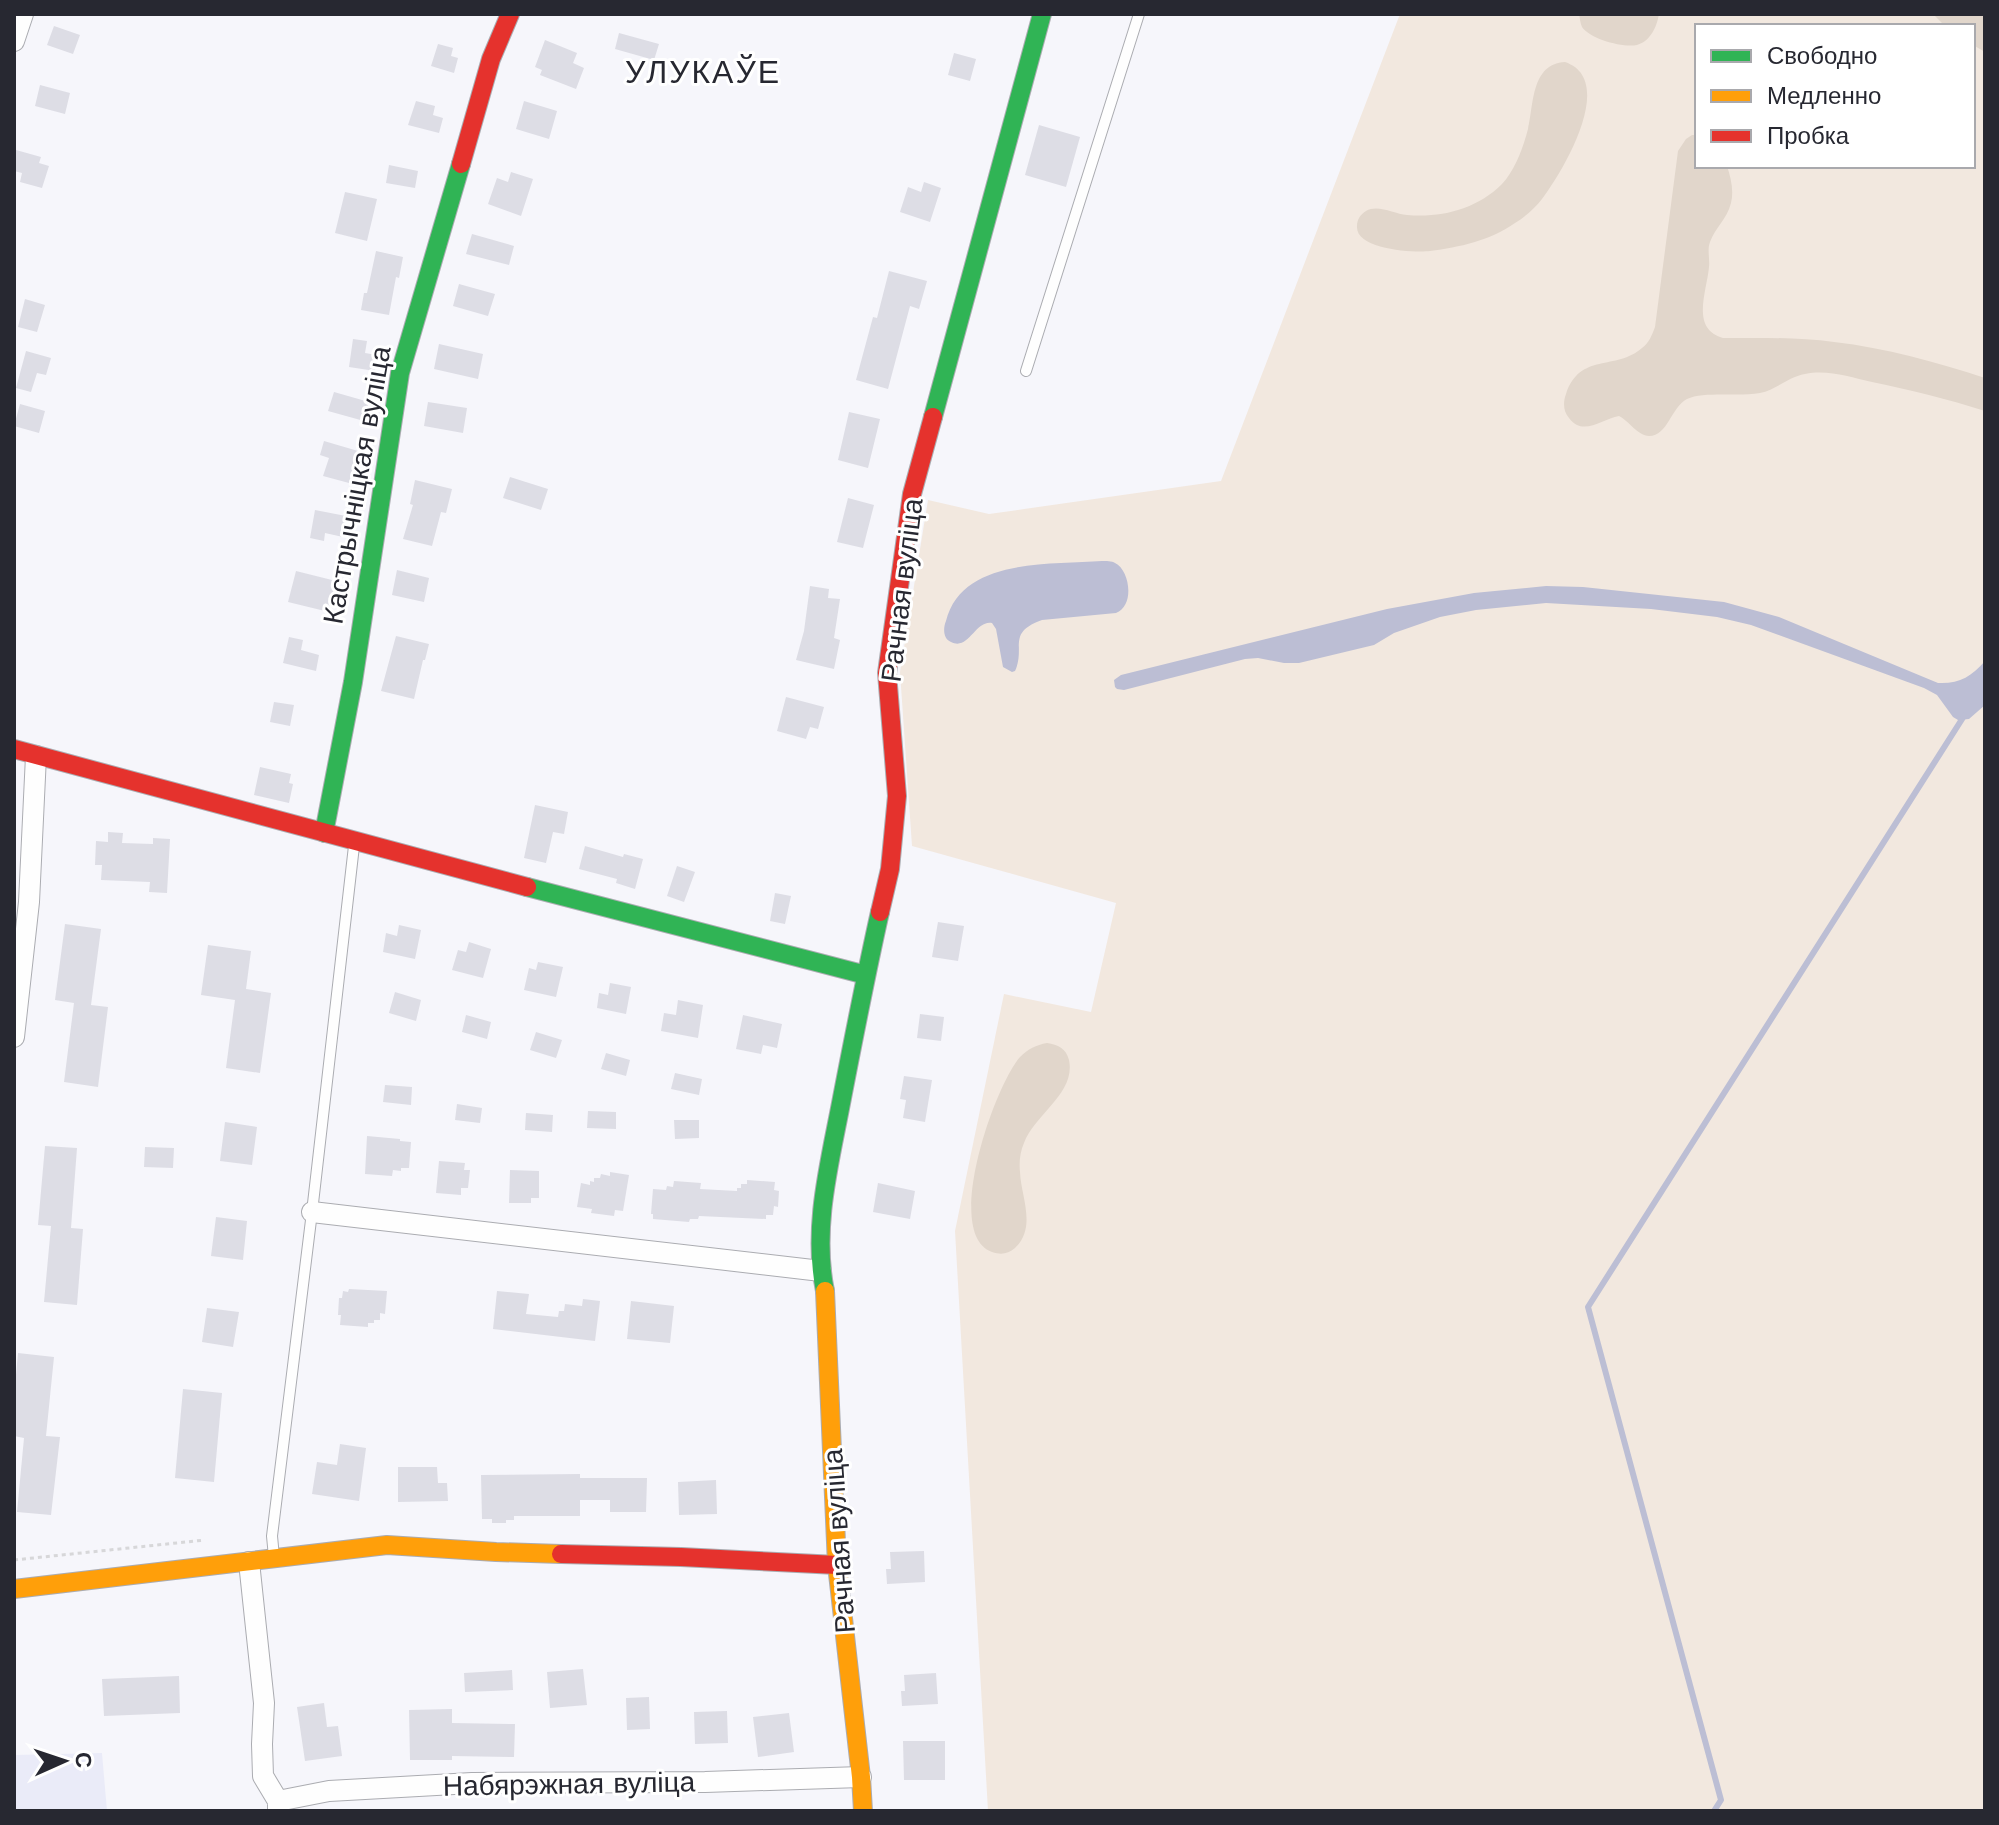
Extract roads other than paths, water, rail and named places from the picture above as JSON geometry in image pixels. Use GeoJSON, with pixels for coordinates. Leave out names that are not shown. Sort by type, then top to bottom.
{"type":"FeatureCollection","features":[{"type":"Feature","properties":{"kind":"street"},"geometry":{"type":"LineString","coordinates":[[14,41],[23,14]]}},
{"type":"Feature","properties":{"kind":"street","name":"Кастрычніцкая вуліца"},"geometry":{"type":"LineString","coordinates":[[324,833],[353,682],[400,373],[491,59],[510,14]]}},
{"type":"Feature","properties":{"kind":"street","name":"Рачная вуліца"},"geometry":{"type":"LineString","coordinates":[[863,1811],[837,1565],[827,1299],[821,1271],[821,1206],[890,869],[897,796],[887,673],[912,494],[1042,14]]}},
{"type":"Feature","properties":{"kind":"street"},"geometry":{"type":"LineString","coordinates":[[14,749],[355,842],[866,975]]}},
{"type":"Feature","properties":{"kind":"street"},"geometry":{"type":"LineString","coordinates":[[14,1037],[29,902],[36,756]]}},
{"type":"Feature","properties":{"kind":"street"},"geometry":{"type":"LineString","coordinates":[[312,1212],[821,1271]]}},
{"type":"Feature","properties":{"kind":"street"},"geometry":{"type":"LineString","coordinates":[[14,1589],[387,1545],[837,1565]]}},
{"type":"Feature","properties":{"kind":"street"},"geometry":{"type":"LineString","coordinates":[[249,1562],[264,1703],[263,1776],[278,1806]]}},
{"type":"Feature","properties":{"kind":"street","name":"Набярэжная вуліца"},"geometry":{"type":"LineString","coordinates":[[278,1806],[329,1791],[472,1783],[705,1782],[861,1777]]}},
{"type":"Feature","properties":{"kind":"lane"},"geometry":{"type":"LineString","coordinates":[[1026,371],[1139,14]]}},
{"type":"Feature","properties":{"kind":"lane"},"geometry":{"type":"LineString","coordinates":[[275,1559],[272,1536],[355,842]]}},
{"type":"Feature","properties":{"kind":"water"},"geometry":{"type":"Polygon","coordinates":[[[1115,563],[1127,580],[1128,596],[1122,609],[1116,613],[1042,620],[1031,625],[1024,630],[1019,641],[1015,671],[1003,667],[996,629],[992,623],[981,626],[957,644],[948,641],[945,636],[945,624],[955,600],[970,585],[989,575],[1034,565],[1115,563]]]}},
{"type":"Feature","properties":{"kind":"water"},"geometry":{"type":"Polygon","coordinates":[[[1546,586],[1724,602],[1779,617],[1938,683],[1964,678],[1985,661],[1985,705],[1969,719],[1958,720],[1937,695],[1924,688],[1751,625],[1717,617],[1651,609],[1546,603],[1440,617],[1394,633],[1374,645],[1299,663],[1245,659],[1124,690],[1115,687],[1114,680],[1121,675],[1387,609],[1474,593],[1546,586]]]}},
{"type":"Feature","properties":{"kind":"waterway"},"geometry":{"type":"LineString","coordinates":[[1714,1811],[1721,1800],[1588,1307],[1964,716]]}},
{"type":"Feature","properties":{"kind":"district","name":"УЛУКАЎЕ"},"geometry":{"type":"Point","coordinates":[703,72]}}]}
